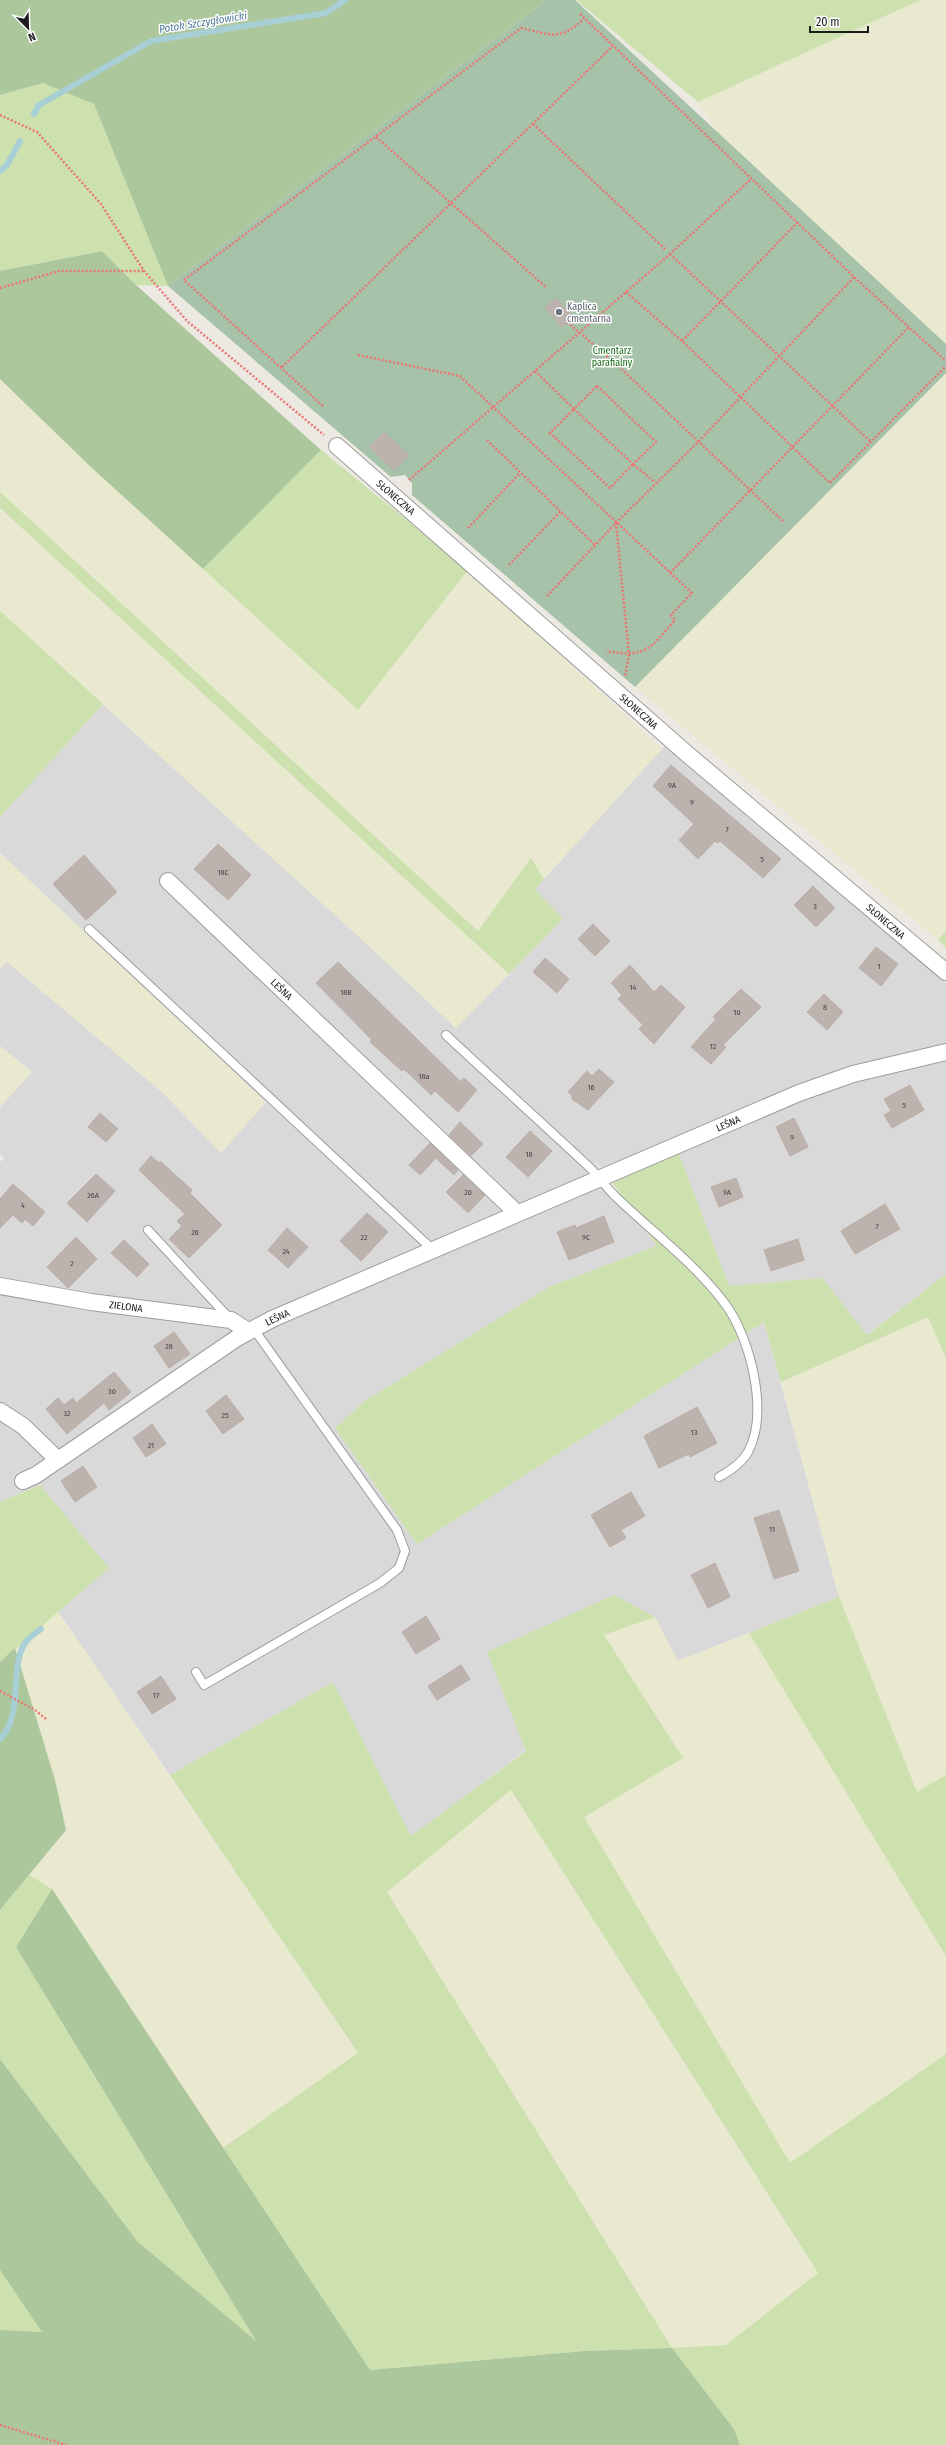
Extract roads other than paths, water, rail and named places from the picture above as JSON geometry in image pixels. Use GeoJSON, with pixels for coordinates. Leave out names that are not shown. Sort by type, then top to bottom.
{"type":"FeatureCollection","features":[{"type":"Feature","properties":{"kind":"street","name":"SŁONECZNA"},"geometry":{"type":"LineString","coordinates":[[337,446],[686,753],[946,972]]}},
{"type":"Feature","properties":{"kind":"street","name":"LEŚNA"},"geometry":{"type":"LineString","coordinates":[[168,881],[517,1212]]}},
{"type":"Feature","properties":{"kind":"street","name":"LEŚNA"},"geometry":{"type":"LineString","coordinates":[[23,1481],[36,1476],[251,1330],[517,1212],[820,1085],[853,1074],[946,1052]]}},
{"type":"Feature","properties":{"kind":"street","name":"ZIELONA"},"geometry":{"type":"LineString","coordinates":[[0,1286],[91,1302],[230,1320],[251,1330]]}},
{"type":"Feature","properties":{"kind":"street"},"geometry":{"type":"LineString","coordinates":[[0,1411],[23,1426],[58,1460]]}},
{"type":"Feature","properties":{"kind":"lane"},"geometry":{"type":"LineString","coordinates":[[89,929],[432,1249]]}},
{"type":"Feature","properties":{"kind":"lane"},"geometry":{"type":"LineString","coordinates":[[446,1036],[599,1177],[614,1195],[669,1245],[712,1289],[732,1314],[743,1340],[756,1387],[757,1425],[747,1453],[739,1463],[719,1477]]}},
{"type":"Feature","properties":{"kind":"lane"},"geometry":{"type":"LineString","coordinates":[[148,1230],[230,1320]]}},
{"type":"Feature","properties":{"kind":"lane"},"geometry":{"type":"LineString","coordinates":[[196,1672],[204,1685],[380,1583],[399,1568],[405,1551],[397,1530],[251,1330]]}},
{"type":"Feature","properties":{"kind":"waterway","name":"Potok Szczygłowicki"},"geometry":{"type":"LineString","coordinates":[[34,114],[39,105],[151,41],[326,13],[345,0]]}},
{"type":"Feature","properties":{"kind":"waterway","name":"Potok Szczygłowicki"},"geometry":{"type":"LineString","coordinates":[[0,171],[7,165],[20,141]]}},
{"type":"Feature","properties":{"kind":"waterway"},"geometry":{"type":"LineString","coordinates":[[0,1739],[12,1718],[20,1653],[26,1641],[41,1629]]}},
{"type":"Feature","properties":{"kind":"place","name":"Kaplica cmentarna"},"geometry":{"type":"Point","coordinates":[559,312]}},
{"type":"Feature","properties":{"kind":"park label","name":"Cmentarz parafialny"},"geometry":{"type":"Point","coordinates":[612,356]}}]}
